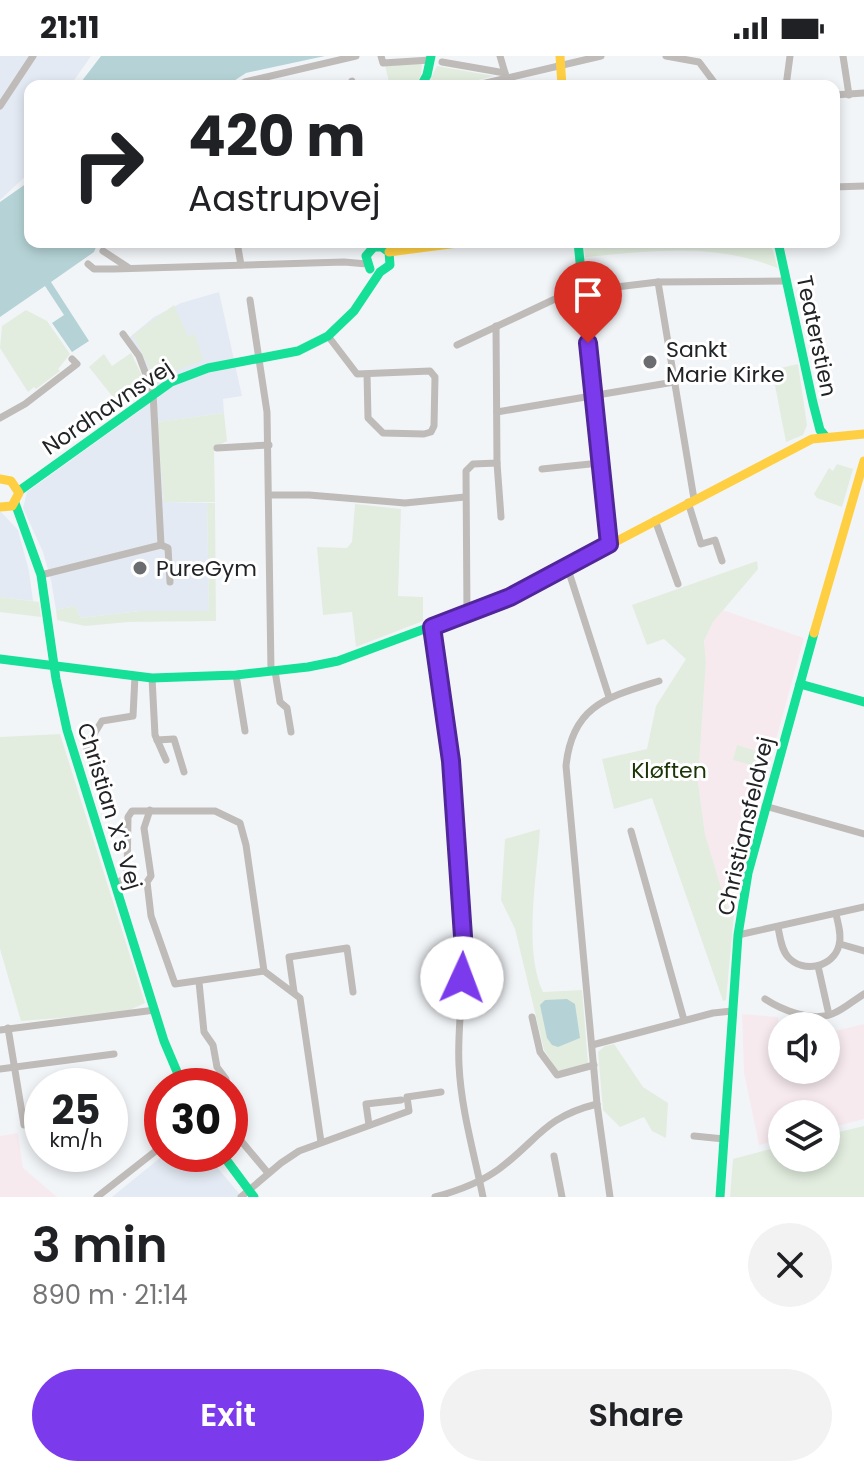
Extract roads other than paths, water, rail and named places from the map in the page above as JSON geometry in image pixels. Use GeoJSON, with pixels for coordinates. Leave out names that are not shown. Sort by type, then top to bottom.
{"type":"FeatureCollection","features":[{"type":"Feature","properties":{"kind":"street"},"geometry":{"type":"LineString","coordinates":[[0,106],[33,56]]}},
{"type":"Feature","properties":{"kind":"street"},"geometry":{"type":"LineString","coordinates":[[254,80],[356,56]]}},
{"type":"Feature","properties":{"kind":"street"},"geometry":{"type":"LineString","coordinates":[[381,56],[383,63],[431,58],[423,80]]}},
{"type":"Feature","properties":{"kind":"street"},"geometry":{"type":"LineString","coordinates":[[500,56],[506,76]]}},
{"type":"Feature","properties":{"kind":"street"},"geometry":{"type":"LineString","coordinates":[[493,80],[560,60],[601,56]]}},
{"type":"Feature","properties":{"kind":"street"},"geometry":{"type":"LineString","coordinates":[[666,56],[699,62],[712,80]]}},
{"type":"Feature","properties":{"kind":"street"},"geometry":{"type":"LineString","coordinates":[[787,80],[790,56]]}},
{"type":"Feature","properties":{"kind":"street"},"geometry":{"type":"LineString","coordinates":[[843,56],[849,95]]}},
{"type":"Feature","properties":{"kind":"street"},"geometry":{"type":"LineString","coordinates":[[560,60],[562,80]]}},
{"type":"Feature","properties":{"kind":"street"},"geometry":{"type":"LineString","coordinates":[[442,62],[506,76]]}},
{"type":"Feature","properties":{"kind":"street"},"geometry":{"type":"LineString","coordinates":[[840,95],[864,93]]}},
{"type":"Feature","properties":{"kind":"street"},"geometry":{"type":"LineString","coordinates":[[840,187],[864,186]]}},
{"type":"Feature","properties":{"kind":"street"},"geometry":{"type":"LineString","coordinates":[[238,248],[241,265]]}},
{"type":"Feature","properties":{"kind":"street"},"geometry":{"type":"LineString","coordinates":[[371,265],[369,250],[429,248]]}},
{"type":"Feature","properties":{"kind":"street"},"geometry":{"type":"LineString","coordinates":[[579,248],[609,544]]}},
{"type":"Feature","properties":{"kind":"street","name":"Teaterstien"},"geometry":{"type":"LineString","coordinates":[[779,248],[813,403],[820,430],[825,436]]}},
{"type":"Feature","properties":{"kind":"street"},"geometry":{"type":"LineString","coordinates":[[88,264],[94,269],[344,262],[388,268],[384,249]]}},
{"type":"Feature","properties":{"kind":"street"},"geometry":{"type":"LineString","coordinates":[[103,251],[129,268]]}},
{"type":"Feature","properties":{"kind":"street","name":"Nordhavnsvej"},"geometry":{"type":"LineString","coordinates":[[17,487],[153,393],[190,373],[298,351],[328,336],[364,298],[371,265]]}},
{"type":"Feature","properties":{"kind":"street"},"geometry":{"type":"LineString","coordinates":[[457,345],[555,299],[583,291],[658,282],[787,281]]}},
{"type":"Feature","properties":{"kind":"street"},"geometry":{"type":"LineString","coordinates":[[658,282],[691,501],[701,544],[715,540],[722,561]]}},
{"type":"Feature","properties":{"kind":"street"},"geometry":{"type":"LineString","coordinates":[[250,300],[269,445],[273,671],[280,702],[287,708],[291,732]]}},
{"type":"Feature","properties":{"kind":"street"},"geometry":{"type":"LineString","coordinates":[[496,326],[497,463],[501,517]]}},
{"type":"Feature","properties":{"kind":"street"},"geometry":{"type":"LineString","coordinates":[[123,334],[139,356],[153,393],[161,545]]}},
{"type":"Feature","properties":{"kind":"street"},"geometry":{"type":"LineString","coordinates":[[328,336],[357,374],[430,371],[435,377],[434,426],[431,432],[383,433],[368,418],[367,374]]}},
{"type":"Feature","properties":{"kind":"street"},"geometry":{"type":"LineString","coordinates":[[0,418],[25,404],[77,364],[72,359]]}},
{"type":"Feature","properties":{"kind":"street"},"geometry":{"type":"LineString","coordinates":[[497,412],[674,382]]}},
{"type":"Feature","properties":{"kind":"street"},"geometry":{"type":"LineString","coordinates":[[0,659],[152,678],[236,675],[338,661],[510,597],[802,444],[825,436],[864,434]]}},
{"type":"Feature","properties":{"kind":"street"},"geometry":{"type":"LineString","coordinates":[[217,448],[269,445]]}},
{"type":"Feature","properties":{"kind":"street","name":"Christiansfeldvej"},"geometry":{"type":"LineString","coordinates":[[720,1197],[738,935],[748,873],[864,461]]}},
{"type":"Feature","properties":{"kind":"street"},"geometry":{"type":"LineString","coordinates":[[467,614],[467,467],[497,463]]}},
{"type":"Feature","properties":{"kind":"street"},"geometry":{"type":"LineString","coordinates":[[542,469],[600,463]]}},
{"type":"Feature","properties":{"kind":"street"},"geometry":{"type":"LineString","coordinates":[[0,479],[17,487],[8,506]]}},
{"type":"Feature","properties":{"kind":"street"},"geometry":{"type":"LineString","coordinates":[[269,495],[405,503],[465,497]]}},
{"type":"Feature","properties":{"kind":"street","name":"Christian X's Vej"},"geometry":{"type":"LineString","coordinates":[[8,506],[25,530],[41,575],[67,730],[164,1041],[175,1068]]}},
{"type":"Feature","properties":{"kind":"street"},"geometry":{"type":"LineString","coordinates":[[655,520],[678,584]]}},
{"type":"Feature","properties":{"kind":"street"},"geometry":{"type":"LineString","coordinates":[[41,575],[161,545],[168,548],[170,582]]}},
{"type":"Feature","properties":{"kind":"street"},"geometry":{"type":"LineString","coordinates":[[567,566],[609,697]]}},
{"type":"Feature","properties":{"kind":"street"},"geometry":{"type":"LineString","coordinates":[[432,627],[451,761],[458,850],[464,951],[458,1032],[459,1065],[462,1096],[483,1197]]}},
{"type":"Feature","properties":{"kind":"street"},"geometry":{"type":"LineString","coordinates":[[236,675],[245,731]]}},
{"type":"Feature","properties":{"kind":"street"},"geometry":{"type":"LineString","coordinates":[[99,785],[86,747],[102,721],[133,716],[135,676]]}},
{"type":"Feature","properties":{"kind":"street"},"geometry":{"type":"LineString","coordinates":[[152,678],[157,740],[166,760]]}},
{"type":"Feature","properties":{"kind":"street"},"geometry":{"type":"LineString","coordinates":[[610,1197],[597,1104],[566,766],[572,734],[595,705],[609,697],[659,681]]}},
{"type":"Feature","properties":{"kind":"street"},"geometry":{"type":"LineString","coordinates":[[800,684],[864,702]]}},
{"type":"Feature","properties":{"kind":"street"},"geometry":{"type":"LineString","coordinates":[[157,740],[174,739],[184,772]]}},
{"type":"Feature","properties":{"kind":"street"},"geometry":{"type":"LineString","coordinates":[[765,806],[864,834]]}},
{"type":"Feature","properties":{"kind":"street"},"geometry":{"type":"LineString","coordinates":[[115,884],[127,877],[130,813],[136,809],[215,811],[240,823],[246,845],[264,971]]}},
{"type":"Feature","properties":{"kind":"street"},"geometry":{"type":"LineString","coordinates":[[150,810],[144,828],[151,876],[147,882],[151,916],[175,984],[264,971],[300,998],[321,1142]]}},
{"type":"Feature","properties":{"kind":"street"},"geometry":{"type":"LineString","coordinates":[[631,831],[684,1020]]}},
{"type":"Feature","properties":{"kind":"street"},"geometry":{"type":"LineString","coordinates":[[738,935],[864,907]]}},
{"type":"Feature","properties":{"kind":"street"},"geometry":{"type":"LineString","coordinates":[[778,927],[787,956],[800,965],[818,966],[833,956],[840,944],[836,914]]}},
{"type":"Feature","properties":{"kind":"street"},"geometry":{"type":"LineString","coordinates":[[840,944],[864,951]]}},
{"type":"Feature","properties":{"kind":"street"},"geometry":{"type":"LineString","coordinates":[[294,992],[289,957],[347,948],[353,992]]}},
{"type":"Feature","properties":{"kind":"street"},"geometry":{"type":"LineString","coordinates":[[818,966],[828,1012]]}},
{"type":"Feature","properties":{"kind":"street"},"geometry":{"type":"LineString","coordinates":[[199,982],[204,1032],[213,1045],[218,1068]]}},
{"type":"Feature","properties":{"kind":"street"},"geometry":{"type":"LineString","coordinates":[[834,1012],[864,994]]}},
{"type":"Feature","properties":{"kind":"street"},"geometry":{"type":"LineString","coordinates":[[765,999],[786,1011],[797,1012]]}},
{"type":"Feature","properties":{"kind":"street"},"geometry":{"type":"LineString","coordinates":[[24,1125],[4,1029],[155,1010]]}},
{"type":"Feature","properties":{"kind":"street"},"geometry":{"type":"LineString","coordinates":[[592,1045],[684,1020],[732,1011]]}},
{"type":"Feature","properties":{"kind":"street"},"geometry":{"type":"LineString","coordinates":[[532,1017],[540,1052],[557,1075],[594,1065]]}},
{"type":"Feature","properties":{"kind":"street"},"geometry":{"type":"LineString","coordinates":[[0,1069],[114,1054]]}},
{"type":"Feature","properties":{"kind":"street"},"geometry":{"type":"LineString","coordinates":[[233,1172],[248,1195],[268,1173],[299,1151],[409,1111],[407,1097],[441,1092]]}},
{"type":"Feature","properties":{"kind":"street"},"geometry":{"type":"LineString","coordinates":[[369,1125],[366,1104],[401,1100]]}},
{"type":"Feature","properties":{"kind":"street"},"geometry":{"type":"LineString","coordinates":[[435,1197],[479,1181],[499,1169],[562,1115],[597,1104]]}},
{"type":"Feature","properties":{"kind":"street"},"geometry":{"type":"LineString","coordinates":[[694,1136],[724,1139]]}},
{"type":"Feature","properties":{"kind":"street"},"geometry":{"type":"LineString","coordinates":[[248,1149],[268,1173]]}},
{"type":"Feature","properties":{"kind":"street"},"geometry":{"type":"LineString","coordinates":[[554,1156],[562,1197]]}},
{"type":"Feature","properties":{"kind":"street"},"geometry":{"type":"LineString","coordinates":[[97,1197],[144,1160]]}},
{"type":"Feature","properties":{"kind":"water"},"geometry":{"type":"Polygon","coordinates":[[[101,56],[325,56],[246,73],[235,80],[83,80],[101,56]]]}},
{"type":"Feature","properties":{"kind":"water"},"geometry":{"type":"Polygon","coordinates":[[[24,185],[24,248],[96,248],[51,282],[89,341],[72,352],[52,323],[64,315],[45,286],[0,317],[0,202],[24,185]]]}},
{"type":"Feature","properties":{"kind":"water"},"geometry":{"type":"Polygon","coordinates":[[[567,999],[575,1004],[580,1038],[558,1047],[547,1038],[540,1005],[545,1000],[567,999]]]}},
{"type":"Feature","properties":{"kind":"place","name":"Sankt Marie Kirke"},"geometry":{"type":"Point","coordinates":[650,362]}},
{"type":"Feature","properties":{"kind":"place","name":"PureGym"},"geometry":{"type":"Point","coordinates":[140,568]}},
{"type":"Feature","properties":{"kind":"park label","name":"Kløften"},"geometry":{"type":"Point","coordinates":[669,770]}}]}
